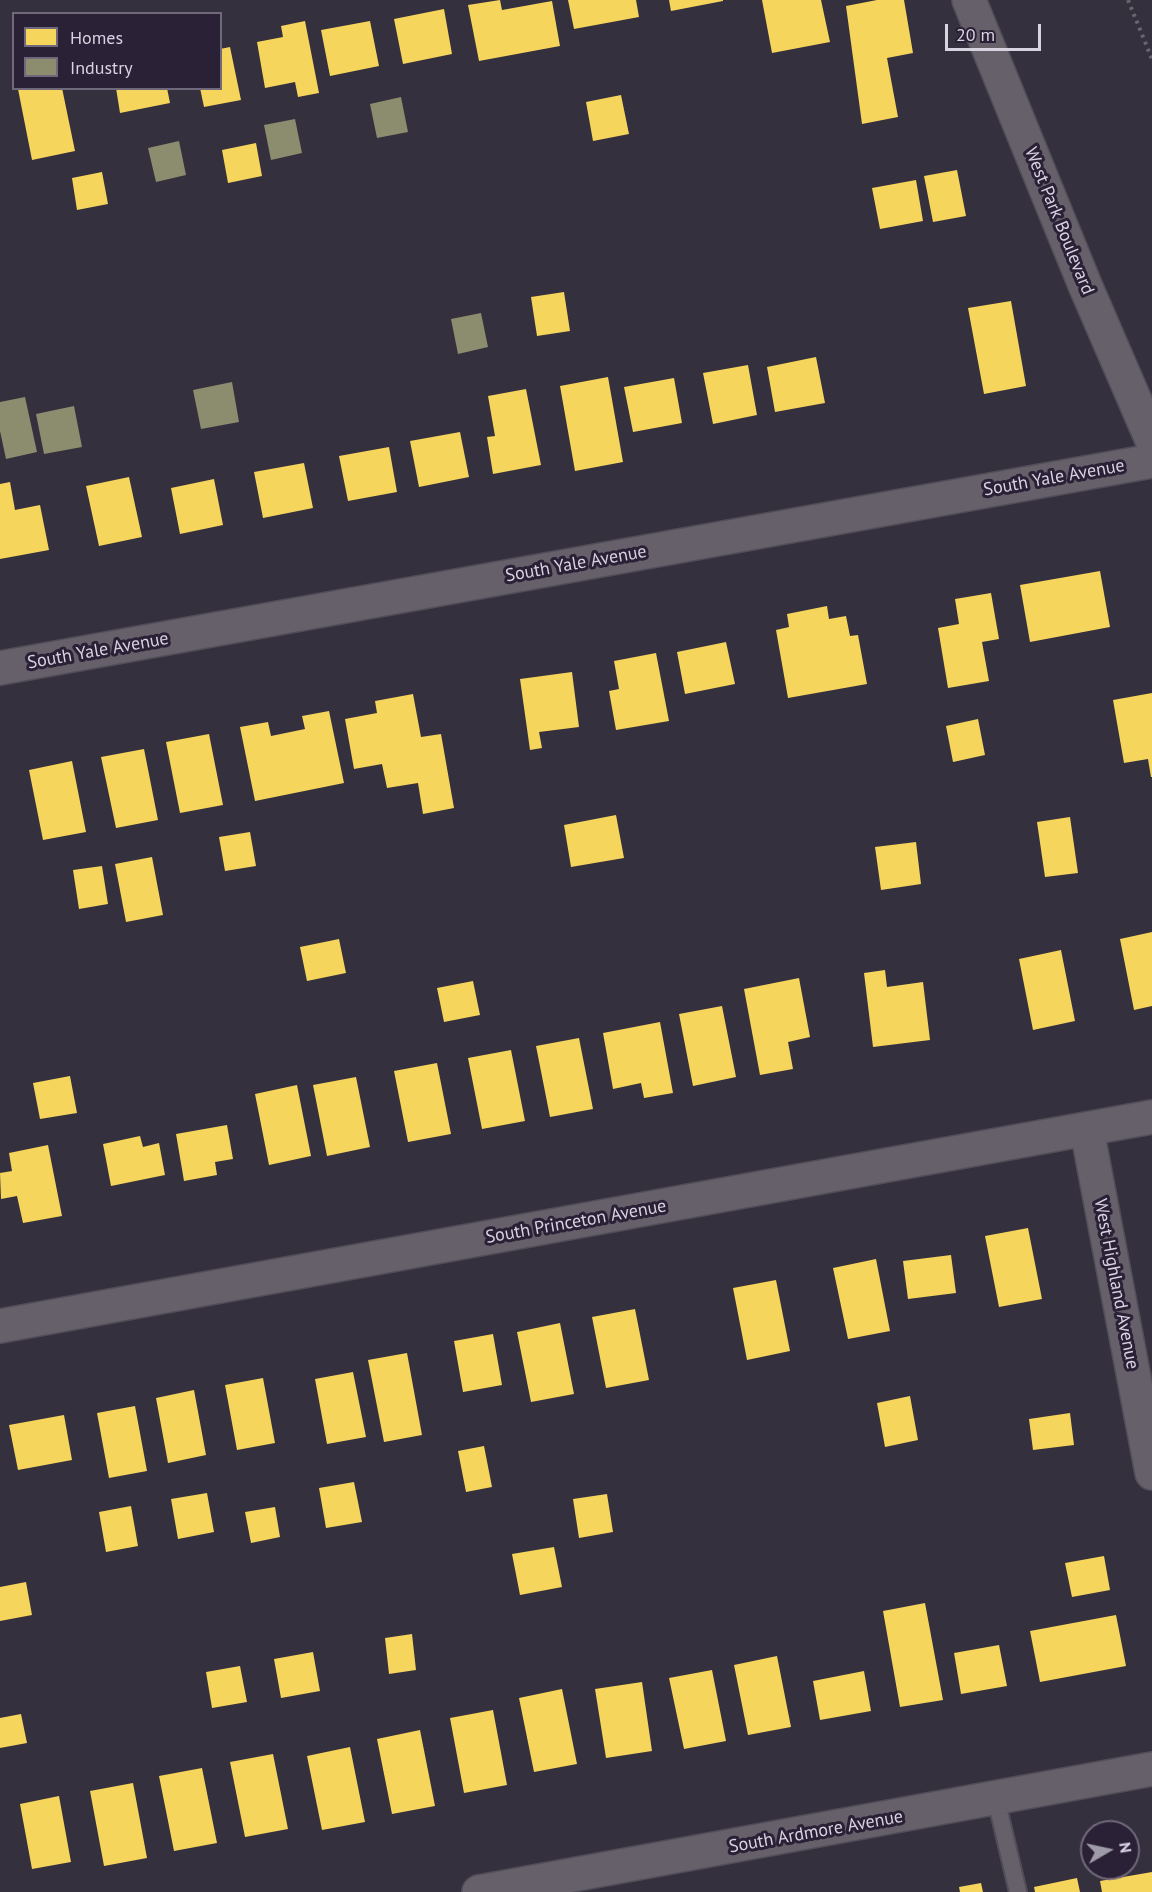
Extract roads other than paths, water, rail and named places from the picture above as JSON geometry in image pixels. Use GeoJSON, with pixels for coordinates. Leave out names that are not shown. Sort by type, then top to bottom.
{"type":"FeatureCollection","features":[{"type":"Feature","properties":{"kind":"street","name":"West Park Boulevard"},"geometry":{"type":"LineString","coordinates":[[969,0],[1085,285],[1152,440]]}},
{"type":"Feature","properties":{"kind":"street","name":"South Yale Avenue"},"geometry":{"type":"LineString","coordinates":[[0,668],[1152,461]]}},
{"type":"Feature","properties":{"kind":"street","name":"South Princeton Avenue"},"geometry":{"type":"LineString","coordinates":[[0,1326],[1152,1117]]}},
{"type":"Feature","properties":{"kind":"street","name":"West Highland Avenue"},"geometry":{"type":"LineString","coordinates":[[1087,1130],[1152,1473]]}},
{"type":"Feature","properties":{"kind":"street","name":"South Ardmore Avenue"},"geometry":{"type":"LineString","coordinates":[[479,1892],[1152,1769]]}},
{"type":"Feature","properties":{"kind":"lane"},"geometry":{"type":"LineString","coordinates":[[996,1799],[1018,1892]]}}]}
